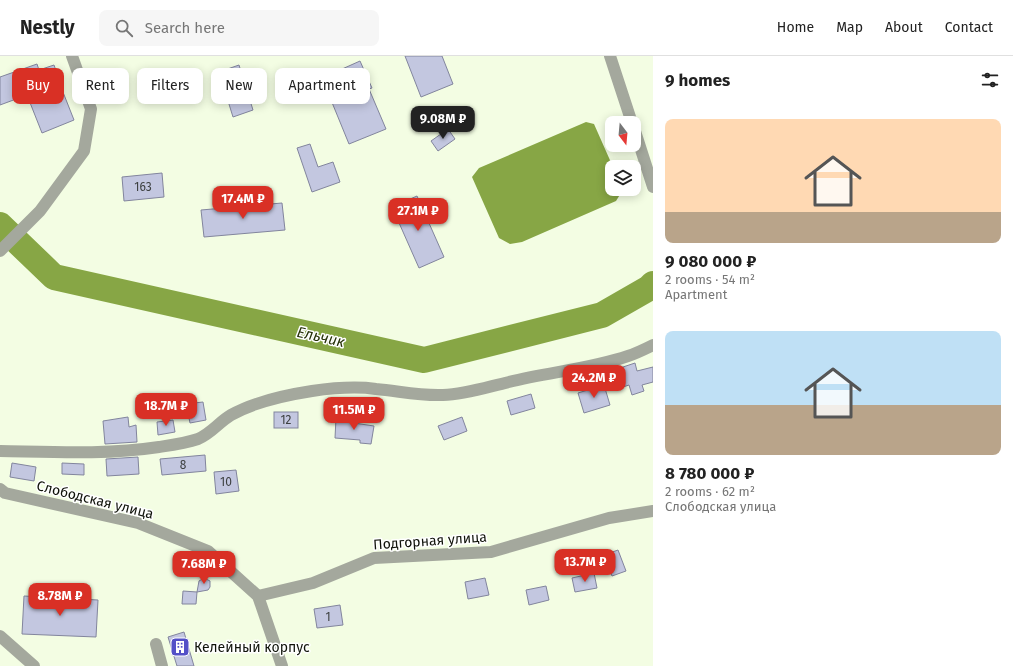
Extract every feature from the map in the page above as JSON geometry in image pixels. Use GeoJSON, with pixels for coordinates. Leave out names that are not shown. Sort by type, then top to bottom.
{"type":"FeatureCollection","features":[{"type":"Feature","properties":{"kind":"street"},"geometry":{"type":"LineString","coordinates":[[0,251],[40,211],[84,151],[91,109],[72,56]]}},
{"type":"Feature","properties":{"kind":"street"},"geometry":{"type":"LineString","coordinates":[[610,56],[630,116]]}},
{"type":"Feature","properties":{"kind":"street"},"geometry":{"type":"LineString","coordinates":[[641,150],[653,187]]}},
{"type":"Feature","properties":{"kind":"street"},"geometry":{"type":"LineString","coordinates":[[0,451],[84,454],[173,445],[199,438],[214,430],[229,417],[244,409],[312,391],[343,388],[375,389],[414,395],[452,394],[474,391],[510,382],[587,367],[629,356],[653,345]]}},
{"type":"Feature","properties":{"kind":"street","name":"Слободская улица"},"geometry":{"type":"LineString","coordinates":[[0,489],[5,493],[138,523],[208,551],[258,596],[282,666]]}},
{"type":"Feature","properties":{"kind":"street","name":"Подгорная улица"},"geometry":{"type":"LineString","coordinates":[[258,596],[313,583],[374,558],[490,552],[609,518],[653,511]]}},
{"type":"Feature","properties":{"kind":"street"},"geometry":{"type":"LineString","coordinates":[[0,636],[34,666]]}},
{"type":"Feature","properties":{"kind":"street"},"geometry":{"type":"LineString","coordinates":[[156,644],[162,666]]}},
{"type":"Feature","properties":{"kind":"shaded area"},"geometry":{"type":"Polygon","coordinates":[[[586,122],[594,124],[605,152],[610,160],[605,160],[605,196],[619,196],[616,201],[522,242],[510,244],[499,238],[472,177],[479,168],[586,122]]]}},
{"type":"Feature","properties":{"kind":"building"},"geometry":{"type":"Polygon","coordinates":[[[405,56],[442,56],[453,84],[421,97],[405,56]]]}},
{"type":"Feature","properties":{"kind":"building"},"geometry":{"type":"Polygon","coordinates":[[[360,61],[363,68],[344,68],[360,61]]]}},
{"type":"Feature","properties":{"kind":"building"},"geometry":{"type":"Polygon","coordinates":[[[37,64],[38,68],[26,68],[37,64]]]}},
{"type":"Feature","properties":{"kind":"building"},"geometry":{"type":"Polygon","coordinates":[[[54,65],[55,68],[45,68],[54,65]]]}},
{"type":"Feature","properties":{"kind":"building"},"geometry":{"type":"Polygon","coordinates":[[[239,65],[240,68],[230,68],[239,65]]]}},
{"type":"Feature","properties":{"kind":"building"},"geometry":{"type":"Polygon","coordinates":[[[12,73],[12,101],[0,105],[0,77],[12,73]]]}},
{"type":"Feature","properties":{"kind":"building"},"geometry":{"type":"Polygon","coordinates":[[[370,91],[386,129],[349,144],[333,104],[370,104],[370,91]]]}},
{"type":"Feature","properties":{"kind":"building"},"geometry":{"type":"Polygon","coordinates":[[[64,95],[74,120],[42,133],[31,104],[64,104],[64,95]]]}},
{"type":"Feature","properties":{"kind":"building"},"geometry":{"type":"Polygon","coordinates":[[[229,104],[251,104],[253,110],[233,117],[229,104]]]}},
{"type":"Feature","properties":{"kind":"building"},"geometry":{"type":"Polygon","coordinates":[[[448,129],[455,139],[438,151],[431,141],[448,129]]]}},
{"type":"Feature","properties":{"kind":"building"},"geometry":{"type":"Polygon","coordinates":[[[310,144],[318,167],[333,162],[340,182],[312,192],[297,148],[310,144]]]}},
{"type":"Feature","properties":{"kind":"building"},"geometry":{"type":"Polygon","coordinates":[[[162,173],[164,197],[124,201],[122,177],[162,173]]]}},
{"type":"Feature","properties":{"kind":"building"},"geometry":{"type":"Polygon","coordinates":[[[417,196],[444,257],[419,268],[392,207],[417,196]]]}},
{"type":"Feature","properties":{"kind":"building"},"geometry":{"type":"Polygon","coordinates":[[[282,203],[285,230],[204,237],[201,210],[282,203]]]}},
{"type":"Feature","properties":{"kind":"building"},"geometry":{"type":"Polygon","coordinates":[[[635,363],[637,371],[653,367],[653,382],[642,385],[644,391],[632,395],[629,385],[617,389],[611,371],[635,363]]]}},
{"type":"Feature","properties":{"kind":"building"},"geometry":{"type":"Polygon","coordinates":[[[604,385],[610,405],[584,413],[578,393],[604,385]]]}},
{"type":"Feature","properties":{"kind":"building"},"geometry":{"type":"Polygon","coordinates":[[[531,394],[535,408],[511,415],[507,401],[531,394]]]}},
{"type":"Feature","properties":{"kind":"building"},"geometry":{"type":"Polygon","coordinates":[[[203,402],[206,420],[190,423],[186,404],[203,402]]]}},
{"type":"Feature","properties":{"kind":"building"},"geometry":{"type":"Polygon","coordinates":[[[274,412],[298,412],[298,428],[274,428],[274,412]]]}},
{"type":"Feature","properties":{"kind":"building"},"geometry":{"type":"Polygon","coordinates":[[[128,417],[129,427],[136,425],[137,442],[105,444],[103,421],[128,417]]]}},
{"type":"Feature","properties":{"kind":"building"},"geometry":{"type":"Polygon","coordinates":[[[462,417],[467,431],[444,440],[438,426],[462,417]]]}},
{"type":"Feature","properties":{"kind":"building"},"geometry":{"type":"Polygon","coordinates":[[[336,418],[348,419],[347,422],[374,426],[371,444],[360,443],[360,440],[335,438],[336,418]]]}},
{"type":"Feature","properties":{"kind":"building"},"geometry":{"type":"Polygon","coordinates":[[[173,420],[175,432],[158,435],[157,422],[173,420]]]}},
{"type":"Feature","properties":{"kind":"building"},"geometry":{"type":"Polygon","coordinates":[[[205,455],[206,471],[162,475],[160,459],[205,455]]]}},
{"type":"Feature","properties":{"kind":"building"},"geometry":{"type":"Polygon","coordinates":[[[138,457],[139,474],[107,476],[106,459],[138,457]]]}},
{"type":"Feature","properties":{"kind":"building"},"geometry":{"type":"Polygon","coordinates":[[[12,463],[36,467],[34,481],[10,477],[12,463]]]}},
{"type":"Feature","properties":{"kind":"building"},"geometry":{"type":"Polygon","coordinates":[[[62,463],[84,464],[84,475],[62,474],[62,463]]]}},
{"type":"Feature","properties":{"kind":"building"},"geometry":{"type":"Polygon","coordinates":[[[236,470],[239,491],[216,494],[214,472],[236,470]]]}},
{"type":"Feature","properties":{"kind":"building"},"geometry":{"type":"Polygon","coordinates":[[[618,550],[626,571],[612,576],[604,555],[618,550]]]}},
{"type":"Feature","properties":{"kind":"building"},"geometry":{"type":"Polygon","coordinates":[[[594,573],[597,588],[575,592],[572,578],[594,573]]]}},
{"type":"Feature","properties":{"kind":"building"},"geometry":{"type":"Polygon","coordinates":[[[204,578],[210,581],[210,587],[208,590],[197,592],[199,581],[204,578]]]}},
{"type":"Feature","properties":{"kind":"building"},"geometry":{"type":"Polygon","coordinates":[[[485,578],[489,595],[468,599],[465,582],[485,578]]]}},
{"type":"Feature","properties":{"kind":"building"},"geometry":{"type":"Polygon","coordinates":[[[546,586],[549,600],[529,605],[526,590],[546,586]]]}},
{"type":"Feature","properties":{"kind":"building"},"geometry":{"type":"Polygon","coordinates":[[[183,591],[197,592],[196,604],[182,604],[183,591]]]}},
{"type":"Feature","properties":{"kind":"building"},"geometry":{"type":"Polygon","coordinates":[[[24,596],[98,600],[96,637],[22,634],[24,596]]]}},
{"type":"Feature","properties":{"kind":"building"},"geometry":{"type":"Polygon","coordinates":[[[340,605],[343,625],[317,628],[314,609],[340,605]]]}},
{"type":"Feature","properties":{"kind":"building","name":"Келейный корпус"},"geometry":{"type":"Polygon","coordinates":[[[184,632],[194,666],[177,666],[168,637],[184,632]]]}},
{"type":"Feature","properties":{"kind":"waterway","name":"Ельчик"},"geometry":{"type":"LineString","coordinates":[[0,225],[54,277],[424,360],[602,315],[649,288],[653,284]]}},
{"type":"Feature","properties":{"kind":"place","name":"Келейный корпус"},"geometry":{"type":"Point","coordinates":[180,647]}}]}
